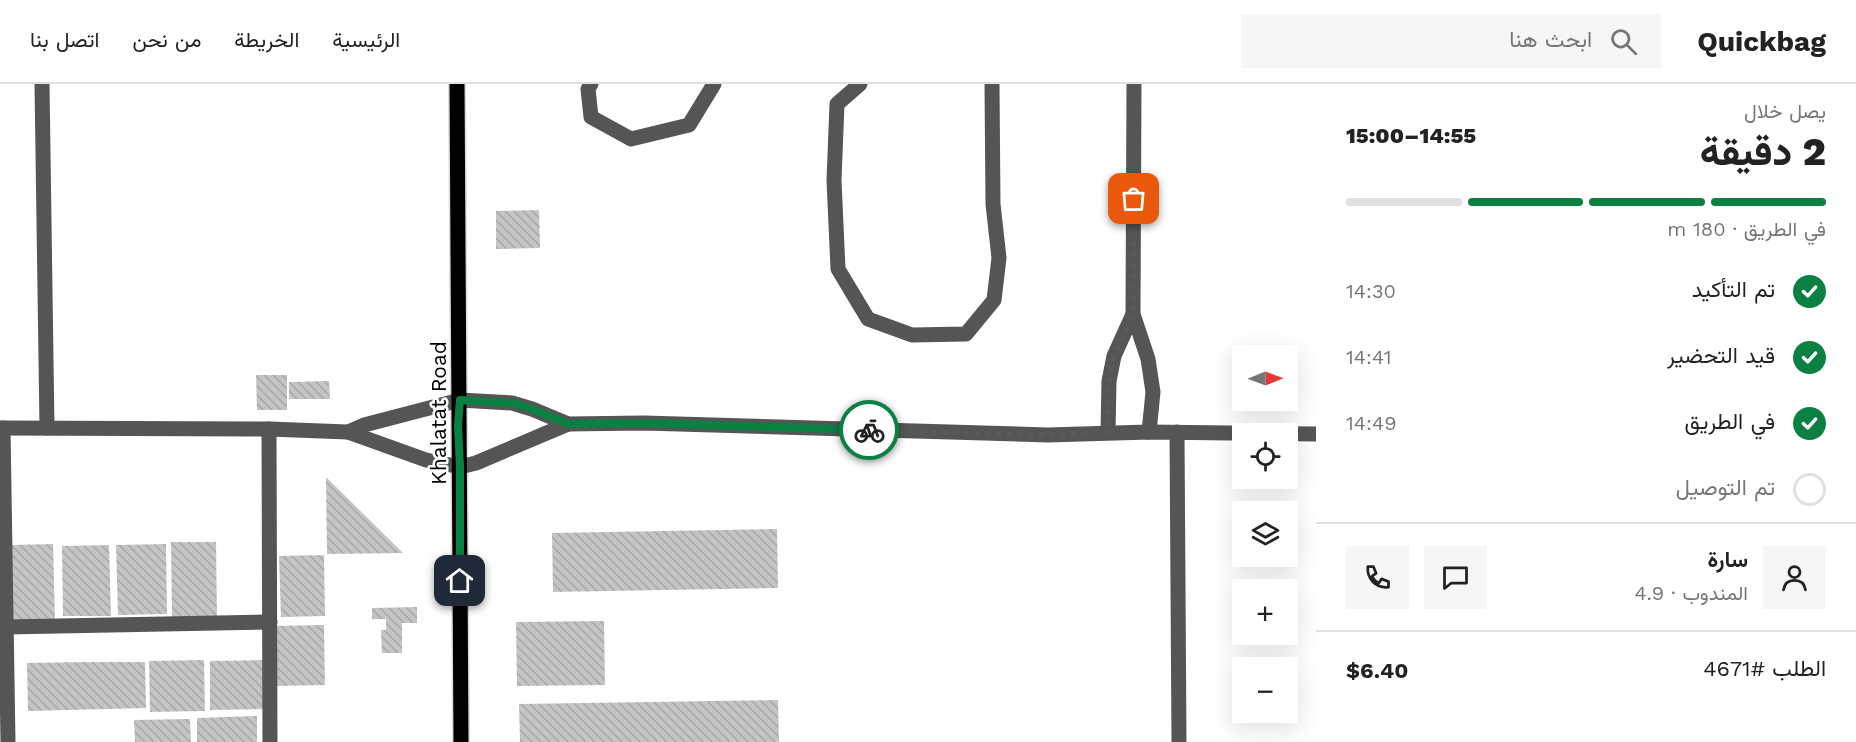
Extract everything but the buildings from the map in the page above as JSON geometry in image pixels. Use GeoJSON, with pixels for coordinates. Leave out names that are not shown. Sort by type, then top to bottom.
{"type":"FeatureCollection","features":[{"type":"Feature","properties":{"kind":"main road","name":"Khalatat Road"},"geometry":{"type":"LineString","coordinates":[[457,84],[461,742]]}},
{"type":"Feature","properties":{"kind":"street"},"geometry":{"type":"LineString","coordinates":[[42,84],[47,428]]}},
{"type":"Feature","properties":{"kind":"street"},"geometry":{"type":"LineString","coordinates":[[591,84],[588,89],[591,117],[631,139],[689,125],[714,84]]}},
{"type":"Feature","properties":{"kind":"street"},"geometry":{"type":"LineString","coordinates":[[859,84],[837,104],[834,180],[838,269],[868,319],[912,335],[966,334],[994,300],[999,258],[993,204],[992,84]]}},
{"type":"Feature","properties":{"kind":"street"},"geometry":{"type":"LineString","coordinates":[[1134,84],[1133,314],[1148,359],[1152,392],[1149,432]]}},
{"type":"Feature","properties":{"kind":"street"},"geometry":{"type":"LineString","coordinates":[[1108,432],[1109,381],[1114,356],[1133,314]]}},
{"type":"Feature","properties":{"kind":"street"},"geometry":{"type":"LineString","coordinates":[[348,432],[364,425],[460,400],[512,403],[568,424]]}},
{"type":"Feature","properties":{"kind":"street"},"geometry":{"type":"LineString","coordinates":[[8,742],[1,428],[269,429],[348,432],[426,460],[460,467],[485,460],[568,424],[644,423],[1048,435],[1108,432],[1316,434]]}},
{"type":"Feature","properties":{"kind":"street"},"geometry":{"type":"LineString","coordinates":[[269,429],[270,742]]}},
{"type":"Feature","properties":{"kind":"street"},"geometry":{"type":"LineString","coordinates":[[1177,432],[1179,742]]}},
{"type":"Feature","properties":{"kind":"street"},"geometry":{"type":"LineString","coordinates":[[6,627],[270,622]]}},
{"type":"Feature","properties":{"kind":"way so far"},"geometry":{"type":"LineString","coordinates":[[869,430],[1048,435],[1108,432],[1109,381],[1114,356],[1133,314],[1134,199]]}},
{"type":"Feature","properties":{"kind":"route"},"geometry":{"type":"LineString","coordinates":[[460,581],[458,425],[460,400],[512,403],[568,424],[644,423],[869,430]]}}]}
